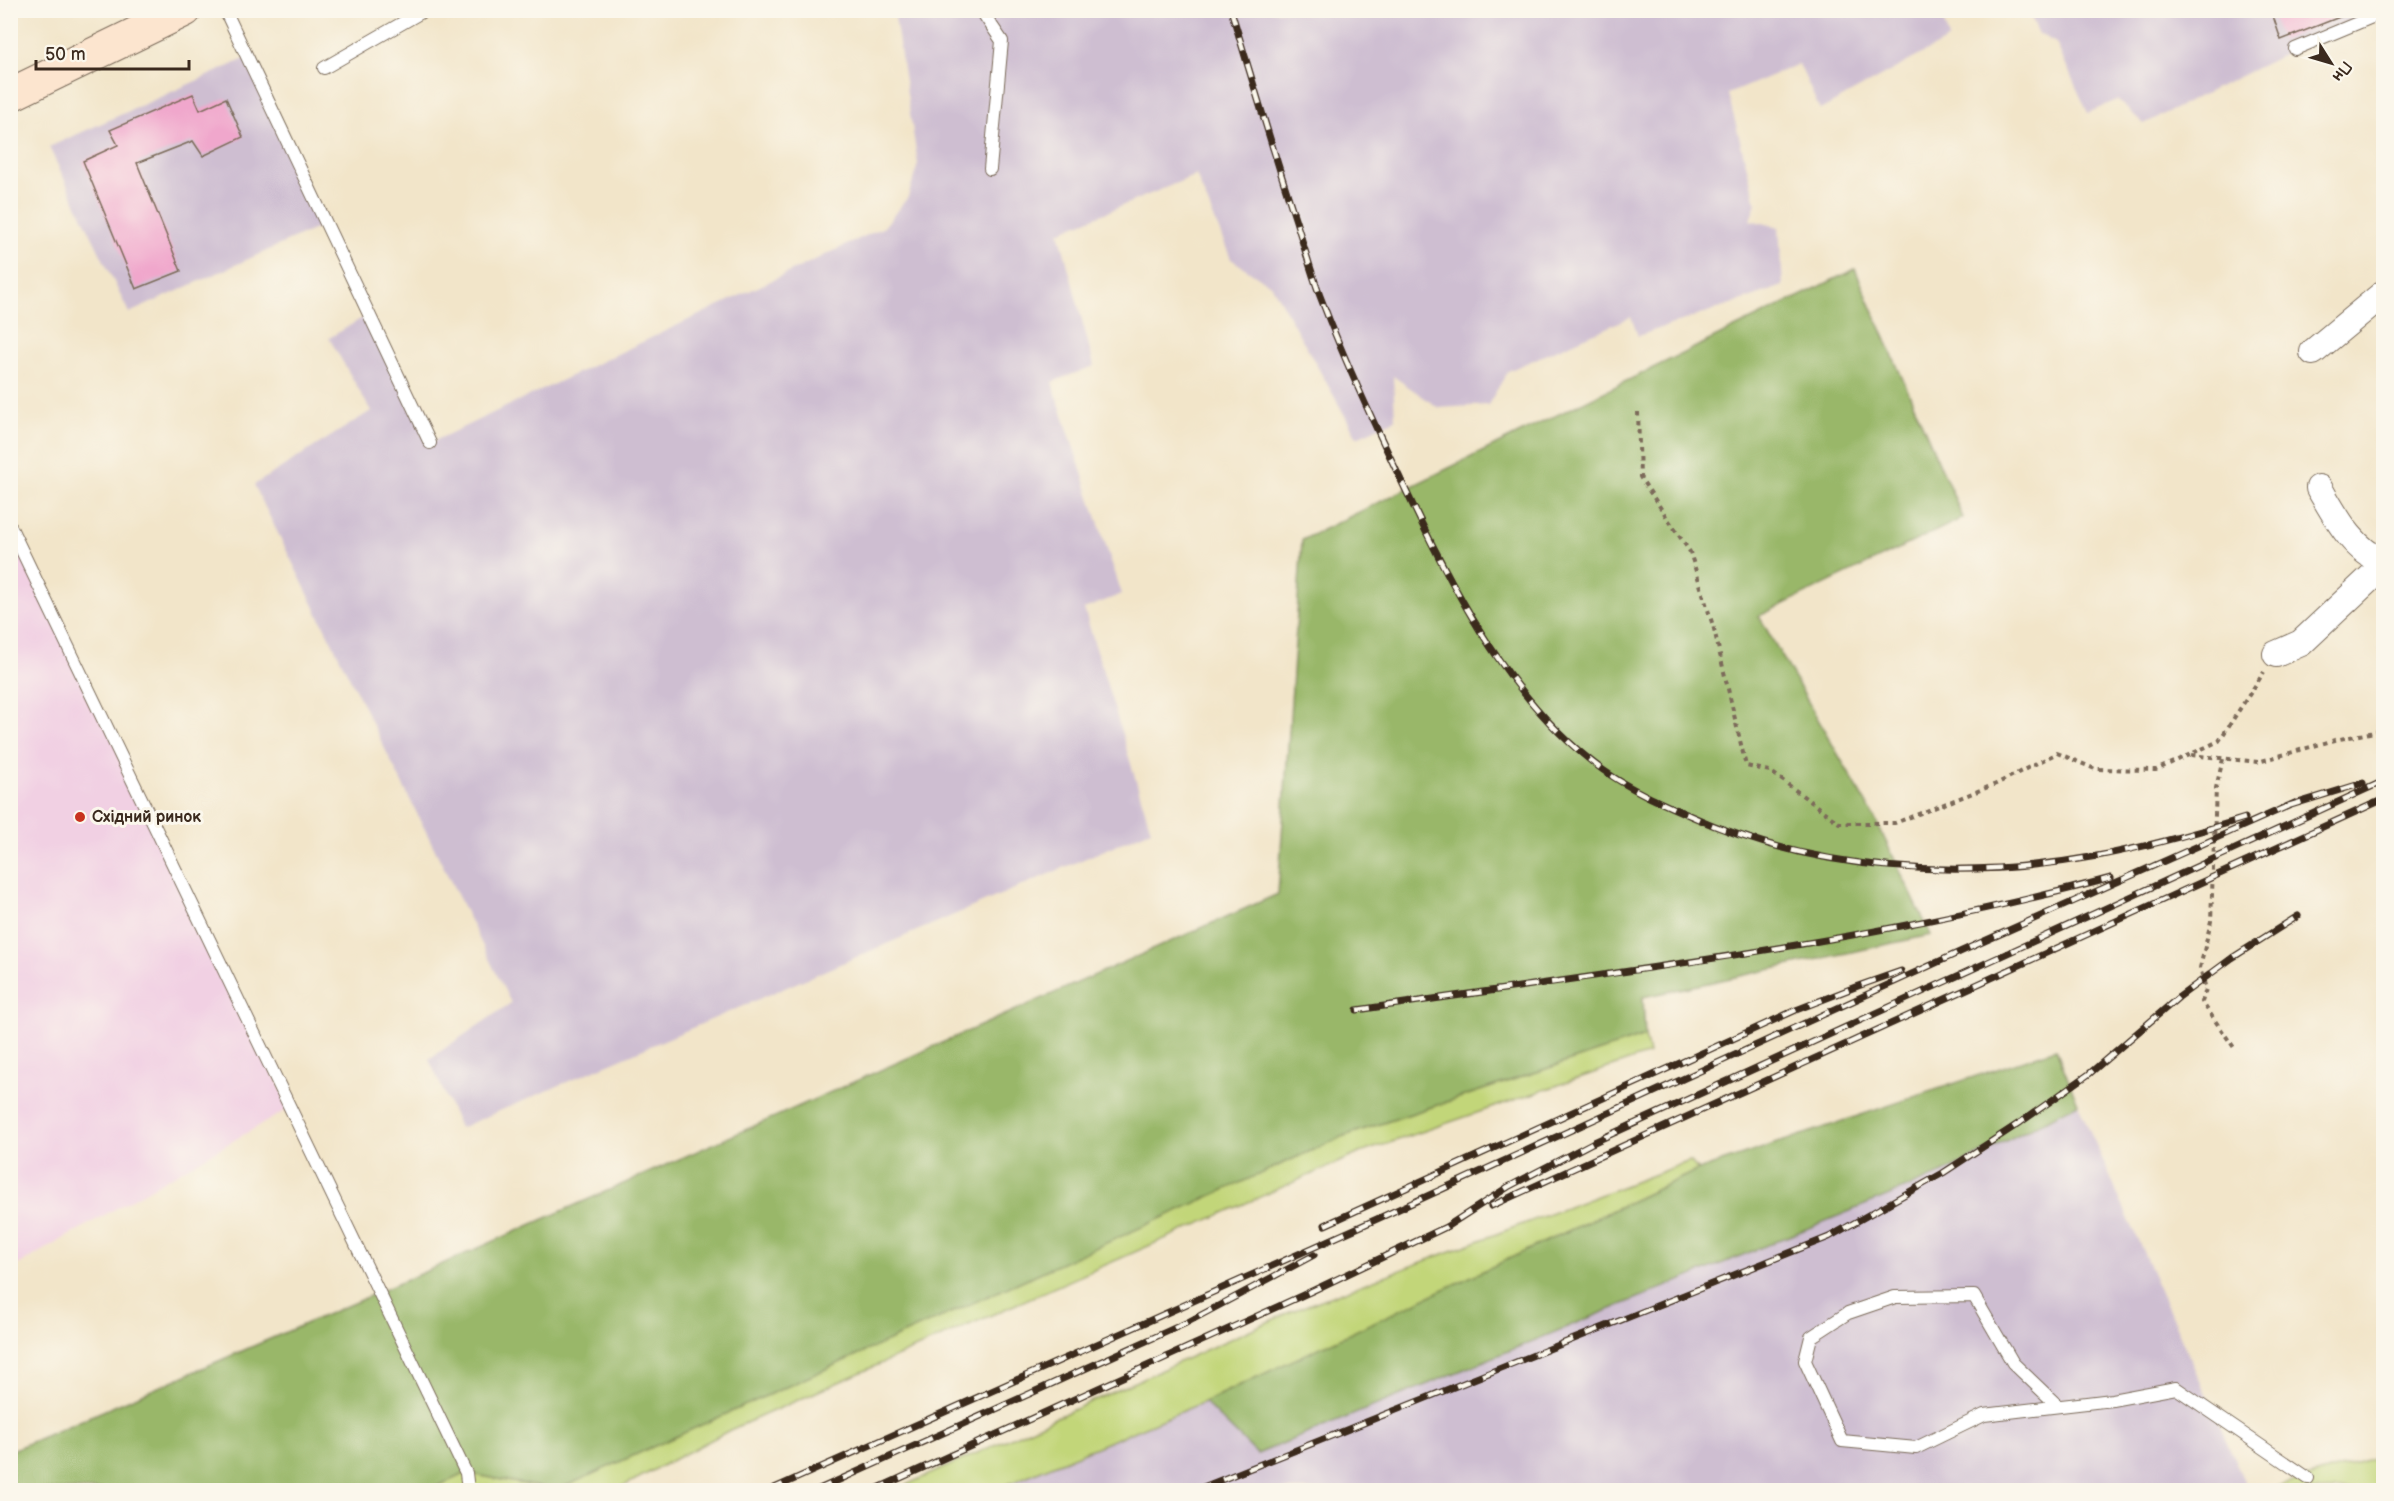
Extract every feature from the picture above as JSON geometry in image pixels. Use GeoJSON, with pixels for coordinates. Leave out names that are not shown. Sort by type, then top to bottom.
{"type":"FeatureCollection","features":[{"type":"Feature","properties":{"kind":"street"},"geometry":{"type":"LineString","coordinates":[[10,95],[185,10]]}},
{"type":"Feature","properties":{"kind":"street"},"geometry":{"type":"LineString","coordinates":[[2313,352],[2384,292]]}},
{"type":"Feature","properties":{"kind":"street"},"geometry":{"type":"LineString","coordinates":[[2276,654],[2301,643],[2384,563],[2368,556],[2340,523],[2319,488]]}},
{"type":"Feature","properties":{"kind":"lane"},"geometry":{"type":"LineString","coordinates":[[225,10],[430,443]]}},
{"type":"Feature","properties":{"kind":"lane"},"geometry":{"type":"LineString","coordinates":[[324,68],[425,10]]}},
{"type":"Feature","properties":{"kind":"lane"},"geometry":{"type":"LineString","coordinates":[[981,10],[1002,41],[990,169]]}},
{"type":"Feature","properties":{"kind":"lane"},"geometry":{"type":"LineString","coordinates":[[2295,49],[2384,12]]}},
{"type":"Feature","properties":{"kind":"lane"},"geometry":{"type":"LineString","coordinates":[[10,526],[466,1473],[468,1491]]}},
{"type":"Feature","properties":{"kind":"lane"},"geometry":{"type":"LineString","coordinates":[[2058,1406],[2013,1363],[1974,1296],[1895,1298],[1848,1313],[1811,1337],[1805,1361],[1842,1441],[1916,1448],[1984,1415],[2112,1400],[2176,1388],[2308,1478]]}},
{"type":"Feature","properties":{"kind":"path"},"geometry":{"type":"LineString","coordinates":[[1638,412],[1640,477],[1690,552],[1714,629],[1746,766],[1770,771],[1839,823],[1895,822],[1996,784],[2057,753],[2095,769],[2156,770],[2219,741],[2276,654]]}},
{"type":"Feature","properties":{"kind":"path"},"geometry":{"type":"LineString","coordinates":[[2188,755],[2258,762],[2334,740],[2384,730]]}},
{"type":"Feature","properties":{"kind":"path"},"geometry":{"type":"LineString","coordinates":[[2223,759],[2216,789],[2211,921],[2200,968],[2206,989],[2202,1002],[2235,1049]]}},
{"type":"Feature","properties":{"kind":"shaded area"},"geometry":{"type":"Polygon","coordinates":[[[1940,10],[1949,39],[1820,110],[1799,64],[1728,94],[1756,203],[1750,220],[1779,227],[1783,286],[1638,336],[1631,317],[1508,371],[1488,405],[1439,408],[1393,376],[1395,420],[1357,437],[1272,286],[1231,259],[1196,175],[1059,232],[1094,366],[1052,382],[1122,594],[1084,609],[1151,830],[460,1128],[429,1059],[511,1003],[254,485],[371,411],[329,338],[369,314],[430,443],[884,227],[908,197],[918,164],[894,11],[1940,10]]]}},
{"type":"Feature","properties":{"kind":"shaded area"},"geometry":{"type":"Polygon","coordinates":[[[2383,10],[2295,49],[2144,124],[2117,100],[2088,113],[2056,43],[2039,34],[2028,11],[2383,10]]]}},
{"type":"Feature","properties":{"kind":"shaded area"},"geometry":{"type":"Polygon","coordinates":[[[247,58],[326,224],[129,313],[49,147],[247,58]]]}},
{"type":"Feature","properties":{"kind":"shaded area","name":"Східний ринок"},"geometry":{"type":"Polygon","coordinates":[[[10,526],[290,1108],[11,1269],[10,1269],[10,526]]]}},
{"type":"Feature","properties":{"kind":"shaded area"},"geometry":{"type":"Polygon","coordinates":[[[2078,1104],[2248,1490],[994,1490],[1204,1402],[1257,1453],[1943,1173],[2078,1104]]]}},
{"type":"Feature","properties":{"kind":"green space"},"geometry":{"type":"Polygon","coordinates":[[[1855,269],[1963,518],[1759,616],[1875,819],[1931,935],[1643,997],[1645,1036],[1344,1136],[557,1490],[466,1473],[429,1490],[11,1490],[10,1451],[379,1292],[1278,894],[1302,540],[1855,269]]]}},
{"type":"Feature","properties":{"kind":"green space"},"geometry":{"type":"Polygon","coordinates":[[[1645,1036],[1649,1054],[1360,1153],[730,1430],[616,1490],[557,1490],[1344,1136],[1645,1036]]]}},
{"type":"Feature","properties":{"kind":"green space"},"geometry":{"type":"Polygon","coordinates":[[[2056,1049],[2078,1104],[1943,1173],[1257,1454],[1204,1402],[1698,1170],[2056,1049]]]}},
{"type":"Feature","properties":{"kind":"green space"},"geometry":{"type":"Polygon","coordinates":[[[1690,1161],[1698,1170],[1204,1402],[994,1490],[895,1490],[1292,1311],[1690,1161]]]}},
{"type":"Feature","properties":{"kind":"green space"},"geometry":{"type":"Polygon","coordinates":[[[2383,1455],[2383,1490],[2266,1490],[2383,1455]]]}},
{"type":"Feature","properties":{"kind":"green space"},"geometry":{"type":"Polygon","coordinates":[[[466,1473],[552,1490],[429,1490],[466,1473]]]}},
{"type":"Feature","properties":{"kind":"building"},"geometry":{"type":"Polygon","coordinates":[[[2271,10],[2355,10],[2355,11],[2281,40],[2271,10]]]}},
{"type":"Feature","properties":{"kind":"building"},"geometry":{"type":"Polygon","coordinates":[[[193,94],[200,110],[226,98],[243,137],[203,156],[193,141],[137,163],[181,271],[136,289],[83,161],[118,145],[110,130],[193,94]]]}},
{"type":"Feature","properties":{"kind":"railway"},"geometry":{"type":"LineString","coordinates":[[1231,10],[1320,296],[1363,398],[1428,536],[1490,647],[1515,682],[1571,744],[1603,770],[1657,801],[1739,835],[1839,860],[1891,866],[1942,869],[2046,864],[2134,848],[2245,818]]}},
{"type":"Feature","properties":{"kind":"railway"},"geometry":{"type":"LineString","coordinates":[[874,1490],[1312,1291],[1446,1227],[1508,1187],[1592,1143],[2384,781]]}},
{"type":"Feature","properties":{"kind":"railway"},"geometry":{"type":"LineString","coordinates":[[2288,806],[2363,783]]}},
{"type":"Feature","properties":{"kind":"railway"},"geometry":{"type":"LineString","coordinates":[[1491,1206],[2384,799]]}},
{"type":"Feature","properties":{"kind":"railway"},"geometry":{"type":"LineString","coordinates":[[770,1490],[1377,1219],[1962,951],[2295,803]]}},
{"type":"Feature","properties":{"kind":"railway"},"geometry":{"type":"LineString","coordinates":[[1357,1010],[1831,939],[2018,901],[2111,878]]}},
{"type":"Feature","properties":{"kind":"railway"},"geometry":{"type":"LineString","coordinates":[[1196,1490],[1829,1237],[1943,1173],[2021,1122],[2089,1074],[2179,997],[2232,958],[2298,916]]}},
{"type":"Feature","properties":{"kind":"railway"},"geometry":{"type":"LineString","coordinates":[[1325,1225],[1796,1010],[1901,971]]}},
{"type":"Feature","properties":{"kind":"railway"},"geometry":{"type":"LineString","coordinates":[[817,1490],[1186,1323],[1314,1255]]}},
{"type":"Feature","properties":{"kind":"place","name":"Східний ринок"},"geometry":{"type":"Point","coordinates":[80,817]}}]}
